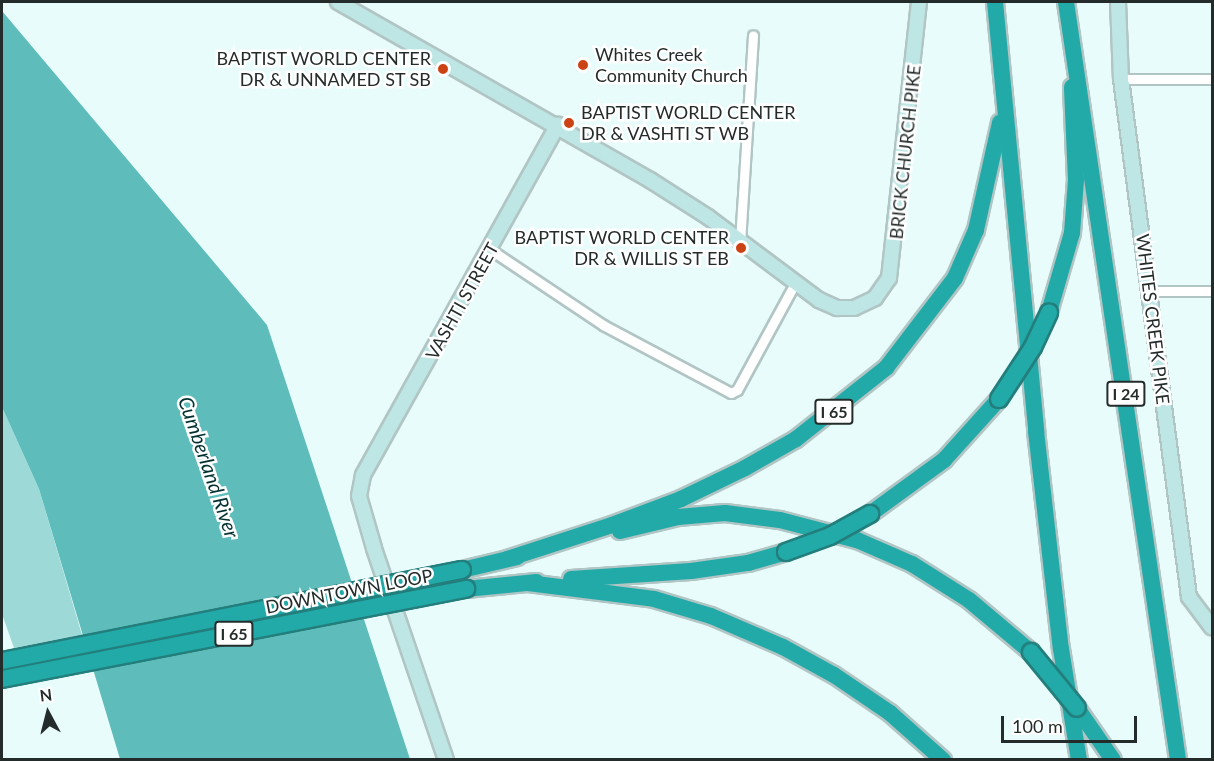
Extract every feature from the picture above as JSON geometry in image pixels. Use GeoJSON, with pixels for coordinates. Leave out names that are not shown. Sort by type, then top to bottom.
{"type":"FeatureCollection","features":[{"type":"Feature","properties":{"kind":"highway"},"geometry":{"type":"LineString","coordinates":[[995,2],[1035,431],[1061,649],[1079,759]]}},
{"type":"Feature","properties":{"kind":"highway","name":"I 24"},"geometry":{"type":"LineString","coordinates":[[1066,2],[1087,121],[1178,759]]}},
{"type":"Feature","properties":{"kind":"highway","name":"I 65"},"geometry":{"type":"LineString","coordinates":[[528,582],[691,570],[748,563],[786,552],[830,536],[870,514],[944,460],[999,399],[1033,347],[1049,312],[1071,233],[1076,180],[1070,30]]}},
{"type":"Feature","properties":{"kind":"highway","name":"I 65"},"geometry":{"type":"LineString","coordinates":[[507,559],[632,518],[745,468],[796,439],[886,368],[922,327],[964,259],[976,231],[1003,107]]}},
{"type":"Feature","properties":{"kind":"highway"},"geometry":{"type":"LineString","coordinates":[[507,559],[678,517],[725,513],[780,520],[857,540],[912,564],[969,600],[1031,652],[1098,733],[1113,759]]}},
{"type":"Feature","properties":{"kind":"highway","name":"DOWNTOWN LOOP"},"geometry":{"type":"LineString","coordinates":[[2,661],[462,570],[507,559]]}},
{"type":"Feature","properties":{"kind":"highway"},"geometry":{"type":"LineString","coordinates":[[528,582],[654,599],[711,616],[783,647],[834,675],[890,713],[943,759]]}},
{"type":"Feature","properties":{"kind":"highway","name":"DOWNTOWN LOOP"},"geometry":{"type":"LineString","coordinates":[[2,679],[466,590],[528,582]]}},
{"type":"Feature","properties":{"kind":"street"},"geometry":{"type":"LineString","coordinates":[[338,2],[558,125],[708,217],[795,283],[736,390],[730,393],[603,325],[491,250]]}},
{"type":"Feature","properties":{"kind":"street","name":"BRICK CHURCH PIKE"},"geometry":{"type":"LineString","coordinates":[[795,283],[837,308],[854,308],[875,298],[889,278],[895,246],[919,2]]}},
{"type":"Feature","properties":{"kind":"street","name":"WHITES CREEK PIKE"},"geometry":{"type":"LineString","coordinates":[[1118,2],[1121,79],[1151,291],[1189,597],[1212,627]]}},
{"type":"Feature","properties":{"kind":"street"},"geometry":{"type":"LineString","coordinates":[[740,242],[753,35]]}},
{"type":"Feature","properties":{"kind":"street"},"geometry":{"type":"LineString","coordinates":[[1121,79],[1212,79]]}},
{"type":"Feature","properties":{"kind":"street","name":"VASHTI STREET"},"geometry":{"type":"LineString","coordinates":[[446,759],[374,548],[359,496],[363,475],[491,250],[558,125]]}},
{"type":"Feature","properties":{"kind":"street"},"geometry":{"type":"LineString","coordinates":[[1151,291],[1212,291]]}},
{"type":"Feature","properties":{"kind":"shaded area"},"geometry":{"type":"Polygon","coordinates":[[[2,407],[39,489],[82,635],[14,648],[2,614],[2,407]]]}},
{"type":"Feature","properties":{"kind":"water","name":"Cumberland River"},"geometry":{"type":"Polygon","coordinates":[[[2,11],[267,325],[410,759],[120,759],[39,489],[2,407],[2,11]]]}},
{"type":"Feature","properties":{"kind":"place","name":"Whites Creek Community Church"},"geometry":{"type":"Point","coordinates":[583,65]}},
{"type":"Feature","properties":{"kind":"place","name":"BAPTIST WORLD CENTER DR & UNNAMED ST SB"},"geometry":{"type":"Point","coordinates":[443,69]}},
{"type":"Feature","properties":{"kind":"place","name":"BAPTIST WORLD CENTER DR & VASHTI ST WB"},"geometry":{"type":"Point","coordinates":[569,123]}},
{"type":"Feature","properties":{"kind":"place","name":"BAPTIST WORLD CENTER DR & WILLIS ST EB"},"geometry":{"type":"Point","coordinates":[741,248]}}]}
